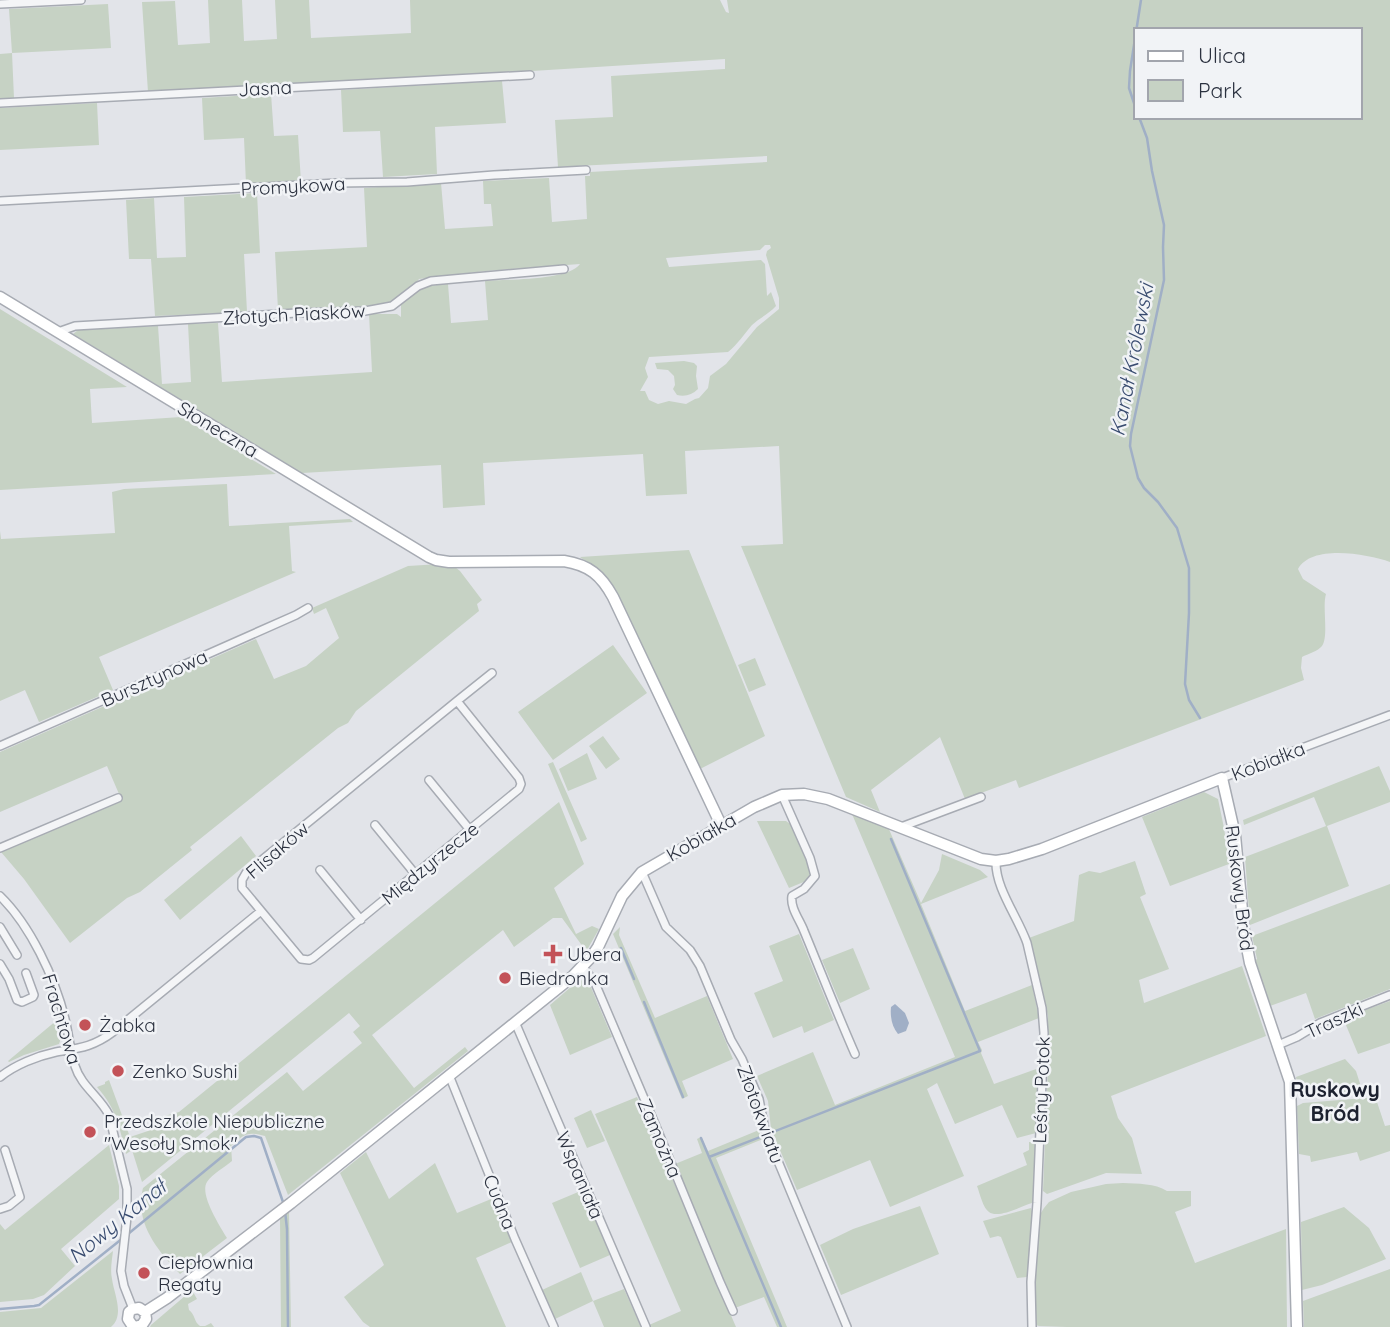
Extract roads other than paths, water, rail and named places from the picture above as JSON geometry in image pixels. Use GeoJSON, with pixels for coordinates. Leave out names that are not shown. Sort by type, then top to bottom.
{"type":"FeatureCollection","features":[{"type":"Feature","properties":{"kind":"street"},"geometry":{"type":"LineString","coordinates":[[0,4],[81,0]]}},
{"type":"Feature","properties":{"kind":"street","name":"Jasna"},"geometry":{"type":"LineString","coordinates":[[0,103],[530,75]]}},
{"type":"Feature","properties":{"kind":"street","name":"Promykowa"},"geometry":{"type":"LineString","coordinates":[[0,201],[337,183],[407,182],[586,170]]}},
{"type":"Feature","properties":{"kind":"street","name":"Złotych Piasków"},"geometry":{"type":"LineString","coordinates":[[58,332],[75,326],[365,311],[392,306],[418,286],[431,281],[564,269]]}},
{"type":"Feature","properties":{"kind":"street","name":"Słoneczna"},"geometry":{"type":"LineString","coordinates":[[0,297],[423,554],[436,560],[464,562],[564,561],[577,564],[597,575],[613,597],[722,825]]}},
{"type":"Feature","properties":{"kind":"street","name":"Bursztynowa"},"geometry":{"type":"LineString","coordinates":[[0,746],[308,608]]}},
{"type":"Feature","properties":{"kind":"street","name":"Flisaków"},"geometry":{"type":"LineString","coordinates":[[0,1077],[43,1056],[89,1046],[106,1037],[261,911],[242,888],[246,873],[492,673]]}},
{"type":"Feature","properties":{"kind":"street","name":"Międzyrzecze"},"geometry":{"type":"LineString","coordinates":[[261,911],[298,956],[305,960],[313,958],[517,792],[520,781],[457,701]]}},
{"type":"Feature","properties":{"kind":"street","name":"Kobiałka"},"geometry":{"type":"LineString","coordinates":[[145,1312],[279,1213],[583,967],[598,947],[622,896],[642,872],[765,801],[797,793],[828,799],[974,858],[996,861],[1042,849],[1390,715]]}},
{"type":"Feature","properties":{"kind":"street","name":"Ruskowy Bród"},"geometry":{"type":"LineString","coordinates":[[1222,778],[1235,835],[1248,955],[1288,1074],[1291,1093],[1297,1327]]}},
{"type":"Feature","properties":{"kind":"street"},"geometry":{"type":"LineString","coordinates":[[429,780],[470,830]]}},
{"type":"Feature","properties":{"kind":"street"},"geometry":{"type":"LineString","coordinates":[[782,795],[810,858],[815,876],[804,889],[792,896],[791,904],[855,1054]]}},
{"type":"Feature","properties":{"kind":"street"},"geometry":{"type":"LineString","coordinates":[[901,827],[981,797]]}},
{"type":"Feature","properties":{"kind":"street"},"geometry":{"type":"LineString","coordinates":[[0,848],[118,798]]}},
{"type":"Feature","properties":{"kind":"street"},"geometry":{"type":"LineString","coordinates":[[374,825],[416,875]]}},
{"type":"Feature","properties":{"kind":"street","name":"Leśny Potok"},"geometry":{"type":"LineString","coordinates":[[996,861],[999,881],[1027,943],[1044,1023],[1044,1069],[1031,1282],[1032,1327]]}},
{"type":"Feature","properties":{"kind":"street"},"geometry":{"type":"LineString","coordinates":[[320,870],[360,920]]}},
{"type":"Feature","properties":{"kind":"street","name":"Złotokwiatu"},"geometry":{"type":"LineString","coordinates":[[642,872],[666,927],[690,950],[700,966],[731,1040],[742,1059],[759,1099],[768,1138],[847,1327]]}},
{"type":"Feature","properties":{"kind":"street","name":"Frachtowa"},"geometry":{"type":"LineString","coordinates":[[0,896],[15,913],[41,956],[60,1003],[75,1067],[103,1104],[108,1115],[128,1198],[121,1275],[133,1309]]}},
{"type":"Feature","properties":{"kind":"street"},"geometry":{"type":"LineString","coordinates":[[0,927],[17,955]]}},
{"type":"Feature","properties":{"kind":"street"},"geometry":{"type":"LineString","coordinates":[[0,964],[17,1000],[22,1002],[34,995],[26,973]]}},
{"type":"Feature","properties":{"kind":"street","name":"Zamożna"},"geometry":{"type":"LineString","coordinates":[[583,967],[595,983],[733,1311]]}},
{"type":"Feature","properties":{"kind":"street","name":"Traszki"},"geometry":{"type":"LineString","coordinates":[[1278,1045],[1320,1023],[1390,995]]}},
{"type":"Feature","properties":{"kind":"street","name":"Wspaniała"},"geometry":{"type":"LineString","coordinates":[[515,1022],[646,1327]]}},
{"type":"Feature","properties":{"kind":"street","name":"Cudna"},"geometry":{"type":"LineString","coordinates":[[449,1075],[515,1239],[554,1327]]}},
{"type":"Feature","properties":{"kind":"street"},"geometry":{"type":"LineString","coordinates":[[0,1209],[20,1197],[5,1150]]}},
{"type":"Feature","properties":{"kind":"street"},"geometry":{"type":"LineString","coordinates":[[139,1308],[145,1312],[146,1319],[142,1325],[131,1326],[128,1315],[133,1309],[139,1308]]}},
{"type":"Feature","properties":{"kind":"water"},"geometry":{"type":"Polygon","coordinates":[[[895,1004],[905,1013],[909,1023],[906,1031],[898,1034],[891,1014],[891,1007],[895,1004]]]}},
{"type":"Feature","properties":{"kind":"waterway","name":"Kanał Królewski"},"geometry":{"type":"LineString","coordinates":[[1137,28],[1141,0]]}},
{"type":"Feature","properties":{"kind":"waterway","name":"Kanał Królewski"},"geometry":{"type":"LineString","coordinates":[[1134,45],[1129,88],[1134,103]]}},
{"type":"Feature","properties":{"kind":"waterway","name":"Kanał Królewski"},"geometry":{"type":"LineString","coordinates":[[1140,119],[1147,138],[1164,225],[1164,280],[1130,446],[1138,478],[1177,528],[1189,568],[1185,684],[1189,700],[1200,718]]}},
{"type":"Feature","properties":{"kind":"waterway"},"geometry":{"type":"LineString","coordinates":[[709,1157],[980,1051],[891,839]]}},
{"type":"Feature","properties":{"kind":"waterway"},"geometry":{"type":"LineString","coordinates":[[621,948],[634,979]]}},
{"type":"Feature","properties":{"kind":"waterway"},"geometry":{"type":"LineString","coordinates":[[644,1002],[683,1097]]}},
{"type":"Feature","properties":{"kind":"waterway","name":"Nowy Kanał"},"geometry":{"type":"LineString","coordinates":[[128,1234],[246,1137],[261,1138],[284,1205]]}},
{"type":"Feature","properties":{"kind":"waterway"},"geometry":{"type":"LineString","coordinates":[[701,1138],[781,1327]]}},
{"type":"Feature","properties":{"kind":"waterway","name":"Nowy Kanał"},"geometry":{"type":"LineString","coordinates":[[285,1211],[288,1327]]}},
{"type":"Feature","properties":{"kind":"waterway","name":"Nowy Kanał"},"geometry":{"type":"LineString","coordinates":[[0,1309],[39,1305],[123,1238]]}},
{"type":"Feature","properties":{"kind":"place","name":"Ubera"},"geometry":{"type":"Point","coordinates":[553,954]}},
{"type":"Feature","properties":{"kind":"place","name":"Biedronka"},"geometry":{"type":"Point","coordinates":[505,978]}},
{"type":"Feature","properties":{"kind":"place","name":"Żabka"},"geometry":{"type":"Point","coordinates":[85,1025]}},
{"type":"Feature","properties":{"kind":"place","name":"Zenko Sushi"},"geometry":{"type":"Point","coordinates":[118,1071]}},
{"type":"Feature","properties":{"kind":"place","name":"Przedszkole Niepubliczne \"Wesoły Smok\""},"geometry":{"type":"Point","coordinates":[90,1132]}},
{"type":"Feature","properties":{"kind":"place","name":"Ciepłownia Regaty"},"geometry":{"type":"Point","coordinates":[144,1273]}},
{"type":"Feature","properties":{"kind":"district","name":"Ruskowy Bród"},"geometry":{"type":"Point","coordinates":[1335,1102]}}]}
